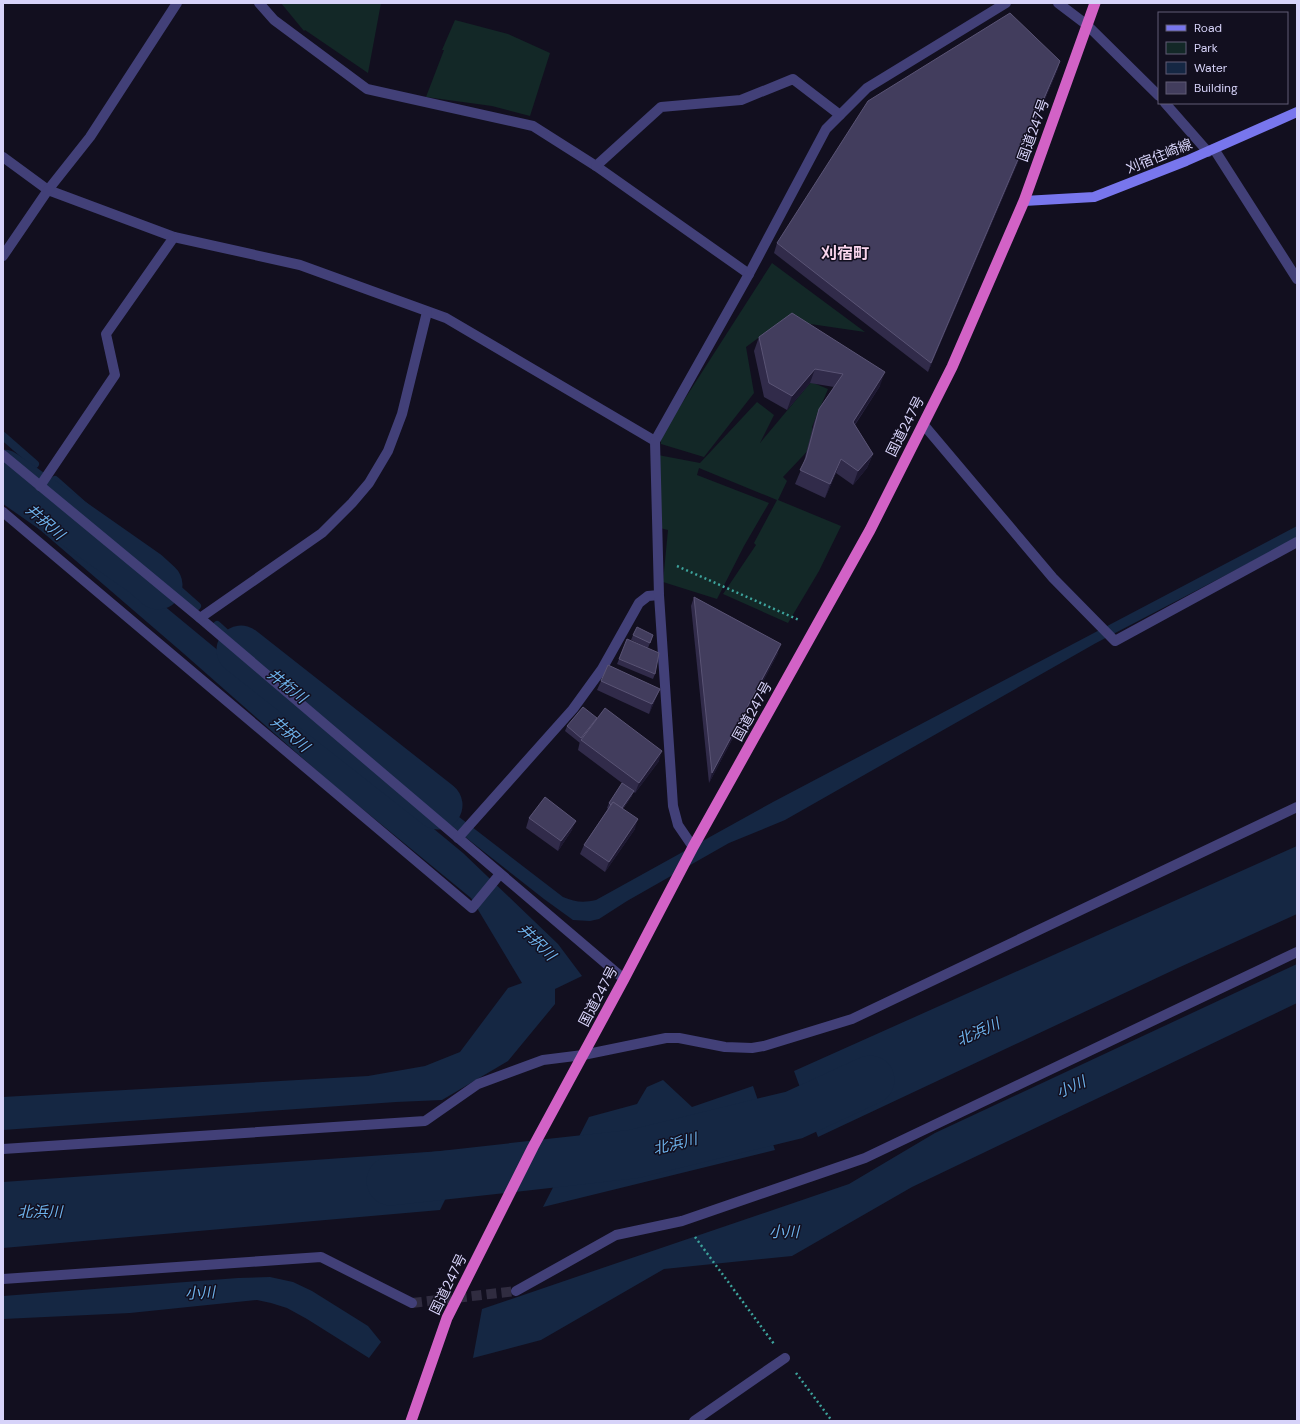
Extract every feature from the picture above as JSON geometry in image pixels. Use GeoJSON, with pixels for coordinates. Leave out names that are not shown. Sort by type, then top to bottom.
{"type":"FeatureCollection","features":[{"type":"Feature","properties":{"kind":"highway","name":"国道247号"},"geometry":{"type":"LineString","coordinates":[[411,1421],[447,1318],[464,1283],[573,1072],[624,979],[693,847],[870,530],[952,367],[1024,201],[1095,3]]}},
{"type":"Feature","properties":{"kind":"main road","name":"刈宿住崎線"},"geometry":{"type":"LineString","coordinates":[[1024,201],[1094,197],[1186,161],[1297,112]]}},
{"type":"Feature","properties":{"kind":"street"},"geometry":{"type":"LineString","coordinates":[[3,256],[48,190],[90,137],[177,3]]}},
{"type":"Feature","properties":{"kind":"street"},"geometry":{"type":"LineString","coordinates":[[259,3],[274,20],[367,89],[533,126],[596,166],[750,274]]}},
{"type":"Feature","properties":{"kind":"street"},"geometry":{"type":"LineString","coordinates":[[693,847],[678,825],[673,806],[657,557],[655,441],[750,274],[826,128],[867,88],[1006,3]]}},
{"type":"Feature","properties":{"kind":"street"},"geometry":{"type":"LineString","coordinates":[[1058,3],[1087,25],[1158,95]]}},
{"type":"Feature","properties":{"kind":"street"},"geometry":{"type":"LineString","coordinates":[[596,166],[660,107],[741,100],[793,79],[840,115]]}},
{"type":"Feature","properties":{"kind":"street"},"geometry":{"type":"LineString","coordinates":[[1166,104],[1211,150],[1297,278]]}},
{"type":"Feature","properties":{"kind":"street"},"geometry":{"type":"LineString","coordinates":[[3,157],[48,190],[174,236],[300,265],[446,318],[655,441]]}},
{"type":"Feature","properties":{"kind":"street"},"geometry":{"type":"LineString","coordinates":[[40,486],[114,375],[106,334],[174,236]]}},
{"type":"Feature","properties":{"kind":"street"},"geometry":{"type":"LineString","coordinates":[[200,618],[322,533],[352,503],[369,483],[388,451],[402,414],[427,312]]}},
{"type":"Feature","properties":{"kind":"street"},"geometry":{"type":"LineString","coordinates":[[923,424],[1053,578],[1115,641],[1297,542]]}},
{"type":"Feature","properties":{"kind":"street"},"geometry":{"type":"LineString","coordinates":[[3,455],[200,618],[459,837],[499,875],[624,979]]}},
{"type":"Feature","properties":{"kind":"street"},"geometry":{"type":"LineString","coordinates":[[3,512],[472,908],[499,875]]}},
{"type":"Feature","properties":{"kind":"street"},"geometry":{"type":"LineString","coordinates":[[459,837],[578,703],[602,669],[639,603],[648,596],[659,595]]}},
{"type":"Feature","properties":{"kind":"street"},"geometry":{"type":"LineString","coordinates":[[3,1149],[425,1121],[478,1084],[543,1060],[583,1055],[666,1038],[679,1038],[725,1047],[752,1048],[764,1046],[852,1019],[1297,808]]}},
{"type":"Feature","properties":{"kind":"street"},"geometry":{"type":"LineString","coordinates":[[516,1291],[616,1235],[682,1220],[865,1158],[1297,952]]}},
{"type":"Feature","properties":{"kind":"street"},"geometry":{"type":"LineString","coordinates":[[3,1279],[321,1257],[412,1302]]}},
{"type":"Feature","properties":{"kind":"street"},"geometry":{"type":"LineString","coordinates":[[694,1421],[785,1358]]}},
{"type":"Feature","properties":{"kind":"path"},"geometry":{"type":"LineString","coordinates":[[657,557],[815,628]]}},
{"type":"Feature","properties":{"kind":"path"},"geometry":{"type":"LineString","coordinates":[[682,1220],[832,1421]]}},
{"type":"Feature","properties":{"kind":"green space"},"geometry":{"type":"Polygon","coordinates":[[[281,3],[381,3],[368,73],[305,30],[304,31],[281,3]]]}},
{"type":"Feature","properties":{"kind":"green space"},"geometry":{"type":"Polygon","coordinates":[[[455,20],[508,34],[550,53],[530,116],[492,106],[426,97],[444,50],[442,50],[455,20]]]}},
{"type":"Feature","properties":{"kind":"green space"},"geometry":{"type":"Polygon","coordinates":[[[772,263],[865,332],[783,320],[746,347],[754,393],[704,457],[661,444],[661,436],[772,263]]]}},
{"type":"Feature","properties":{"kind":"green space"},"geometry":{"type":"Polygon","coordinates":[[[811,382],[828,389],[812,427],[815,443],[783,477],[787,481],[778,500],[841,526],[819,571],[788,623],[723,594],[756,545],[754,543],[777,500],[699,468],[697,475],[769,503],[744,546],[717,599],[663,582],[668,530],[660,528],[658,455],[700,463],[757,402],[774,415],[760,443],[811,382]]]}},
{"type":"Feature","properties":{"kind":"water"},"geometry":{"type":"Polygon","coordinates":[[[3,470],[105,557],[463,853],[558,944],[582,976],[555,989],[555,1004],[508,1061],[442,1100],[3,1130],[3,1097],[368,1076],[425,1066],[460,1052],[508,988],[522,983],[471,898],[332,784],[3,498],[3,470]]]}},
{"type":"Feature","properties":{"kind":"water","name":"井択川"},"geometry":{"type":"Polygon","coordinates":[[[1297,526],[1297,538],[1096,643],[785,820],[729,843],[627,901],[599,919],[590,921],[573,920],[544,899],[469,840],[338,732],[415,783],[563,897],[579,902],[587,902],[596,900],[773,802],[1297,526]]]}},
{"type":"Feature","properties":{"kind":"water"},"geometry":{"type":"Polygon","coordinates":[[[1297,846],[1297,914],[1180,967],[818,1137],[794,1071],[1297,846]]]}},
{"type":"Feature","properties":{"kind":"water","name":"小川"},"geometry":{"type":"Polygon","coordinates":[[[1297,964],[1297,1003],[912,1187],[792,1256],[664,1269],[541,1340],[473,1358],[482,1309],[849,1184],[935,1133],[1297,964]]]}},
{"type":"Feature","properties":{"kind":"water","name":"北浜川"},"geometry":{"type":"Polygon","coordinates":[[[663,1080],[692,1107],[753,1086],[775,1150],[543,1207],[589,1117],[637,1104],[647,1087],[663,1080]]]}},
{"type":"Feature","properties":{"kind":"water","name":"北浜川"},"geometry":{"type":"Polygon","coordinates":[[[470,1149],[440,1210],[3,1248],[3,1182],[470,1149]]]}},
{"type":"Feature","properties":{"kind":"water","name":"小川"},"geometry":{"type":"Polygon","coordinates":[[[270,1277],[293,1282],[312,1291],[368,1326],[381,1342],[369,1358],[287,1308],[257,1300],[130,1313],[3,1319],[3,1296],[238,1278],[270,1277]]]}},
{"type":"Feature","properties":{"kind":"building"},"geometry":{"type":"Polygon","coordinates":[[[1010,13],[1060,61],[931,363],[777,243],[868,101],[1010,13]]]}},
{"type":"Feature","properties":{"kind":"building"},"geometry":{"type":"Polygon","coordinates":[[[792,313],[885,372],[853,422],[873,454],[858,471],[841,459],[830,484],[800,470],[806,458],[819,409],[843,374],[815,369],[792,396],[769,383],[759,337],[792,313]]]}},
{"type":"Feature","properties":{"kind":"building"},"geometry":{"type":"Polygon","coordinates":[[[694,597],[781,644],[712,773],[694,597]]]}},
{"type":"Feature","properties":{"kind":"building"},"geometry":{"type":"Polygon","coordinates":[[[637,627],[653,635],[650,643],[633,635],[637,627]]]}},
{"type":"Feature","properties":{"kind":"building"},"geometry":{"type":"Polygon","coordinates":[[[627,639],[659,653],[655,674],[619,659],[627,639]]]}},
{"type":"Feature","properties":{"kind":"building"},"geometry":{"type":"Polygon","coordinates":[[[608,665],[660,689],[652,704],[601,681],[608,665]]]}},
{"type":"Feature","properties":{"kind":"building"},"geometry":{"type":"Polygon","coordinates":[[[583,707],[597,718],[581,738],[567,726],[583,707]]]}},
{"type":"Feature","properties":{"kind":"building"},"geometry":{"type":"Polygon","coordinates":[[[605,708],[662,751],[639,783],[581,740],[605,708]]]}},
{"type":"Feature","properties":{"kind":"building"},"geometry":{"type":"Polygon","coordinates":[[[622,783],[634,791],[622,808],[613,802],[611,805],[609,803],[622,783]]]}},
{"type":"Feature","properties":{"kind":"building"},"geometry":{"type":"Polygon","coordinates":[[[545,797],[576,821],[561,841],[529,818],[545,797]]]}},
{"type":"Feature","properties":{"kind":"building"},"geometry":{"type":"Polygon","coordinates":[[[613,802],[638,819],[609,862],[584,845],[613,802]]]}},
{"type":"Feature","properties":{"kind":"waterway"},"geometry":{"type":"LineString","coordinates":[[3,436],[35,464]]}},
{"type":"Feature","properties":{"kind":"waterway","name":"井桁川"},"geometry":{"type":"LineString","coordinates":[[3,474],[146,574],[158,585]]}},
{"type":"Feature","properties":{"kind":"waterway"},"geometry":{"type":"LineString","coordinates":[[55,480],[197,606]]}},
{"type":"Feature","properties":{"kind":"waterway","name":"井桁川"},"geometry":{"type":"LineString","coordinates":[[217,625],[240,646]]}},
{"type":"Feature","properties":{"kind":"waterway","name":"井桁川"},"geometry":{"type":"LineString","coordinates":[[241,650],[438,805]]}},
{"type":"Feature","properties":{"kind":"waterway","name":"北浜川"},"geometry":{"type":"LineString","coordinates":[[391,1181],[634,1154],[794,1115],[870,1080]]}},
{"type":"Feature","properties":{"kind":"tunnel"},"geometry":{"type":"LineString","coordinates":[[412,1303],[516,1291]]}},
{"type":"Feature","properties":{"kind":"district","name":"刈宿町"},"geometry":{"type":"Point","coordinates":[845,253]}}]}
